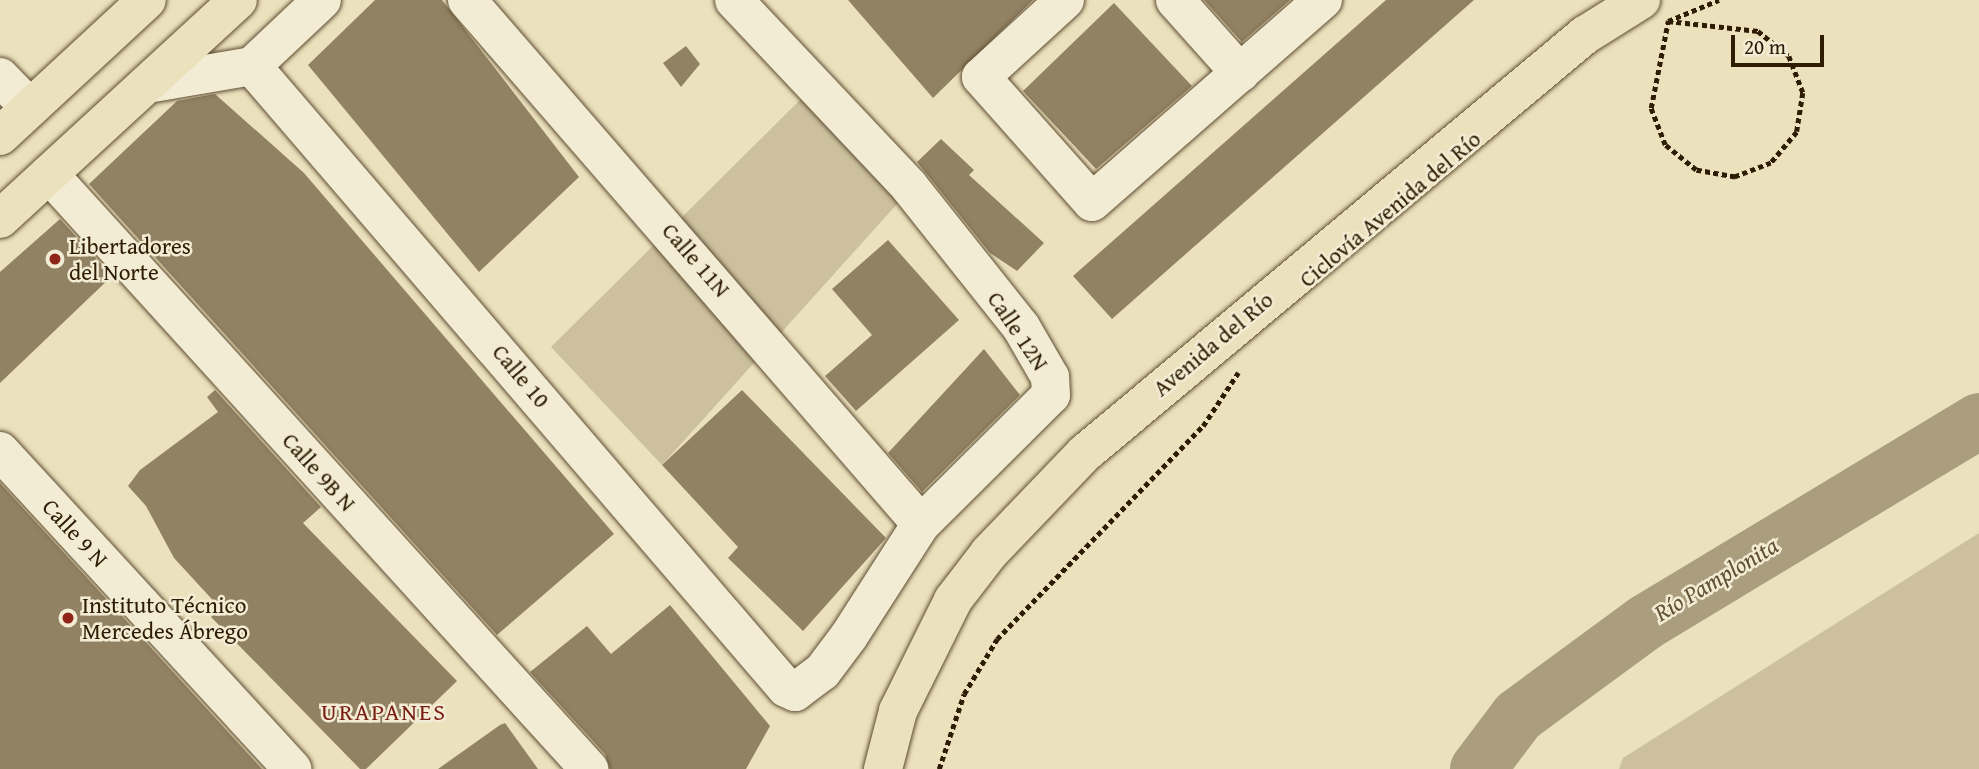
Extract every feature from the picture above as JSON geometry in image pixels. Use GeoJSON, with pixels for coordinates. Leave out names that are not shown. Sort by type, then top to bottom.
{"type":"FeatureCollection","features":[{"type":"Feature","properties":{"kind":"main road"},"geometry":{"type":"LineString","coordinates":[[0,136],[147,0]]}},
{"type":"Feature","properties":{"kind":"main road"},"geometry":{"type":"LineString","coordinates":[[0,219],[238,0]]}},
{"type":"Feature","properties":{"kind":"main road","name":"Avenida del Río"},"geometry":{"type":"LineString","coordinates":[[883,769],[898,711],[953,600],[989,554],[1085,453],[1585,35],[1656,16]]}},
{"type":"Feature","properties":{"kind":"street"},"geometry":{"type":"LineString","coordinates":[[147,83],[252,66],[323,0]]}},
{"type":"Feature","properties":{"kind":"street","name":"Calle 11N"},"geometry":{"type":"LineString","coordinates":[[467,0],[921,524]]}},
{"type":"Feature","properties":{"kind":"street","name":"Calle 12N"},"geometry":{"type":"LineString","coordinates":[[734,0],[909,186],[1021,327],[1049,377],[1051,395],[921,524],[822,671],[806,688],[786,688]]}},
{"type":"Feature","properties":{"kind":"street"},"geometry":{"type":"LineString","coordinates":[[1065,0],[981,77],[1092,202],[1323,0]]}},
{"type":"Feature","properties":{"kind":"street"},"geometry":{"type":"LineString","coordinates":[[1175,0],[1240,73]]}},
{"type":"Feature","properties":{"kind":"street","name":"Calle 10"},"geometry":{"type":"LineString","coordinates":[[252,66],[786,688]]}},
{"type":"Feature","properties":{"kind":"street"},"geometry":{"type":"LineString","coordinates":[[0,77],[30,108]]}},
{"type":"Feature","properties":{"kind":"street","name":"Calle 9B N"},"geometry":{"type":"LineString","coordinates":[[49,174],[589,769]]}},
{"type":"Feature","properties":{"kind":"street","name":"Calle 9 N"},"geometry":{"type":"LineString","coordinates":[[0,451],[292,769]]}},
{"type":"Feature","properties":{"kind":"path"},"geometry":{"type":"LineString","coordinates":[[1656,16],[1719,0]]}},
{"type":"Feature","properties":{"kind":"path"},"geometry":{"type":"LineString","coordinates":[[1656,16],[1758,31],[1789,56],[1803,93],[1797,132],[1772,163],[1735,177],[1696,170],[1665,145],[1651,108],[1656,16]]}},
{"type":"Feature","properties":{"kind":"path"},"geometry":{"type":"LineString","coordinates":[[939,769],[964,694],[997,639],[1203,426],[1245,362]]}},
{"type":"Feature","properties":{"kind":"shaded area"},"geometry":{"type":"Polygon","coordinates":[[[804,96],[898,203],[662,465],[551,347],[804,96]]]}},
{"type":"Feature","properties":{"kind":"shaded area"},"geometry":{"type":"Polygon","coordinates":[[[1979,533],[1979,769],[1619,769],[1623,758],[1979,533]]]}},
{"type":"Feature","properties":{"kind":"building"},"geometry":{"type":"Polygon","coordinates":[[[375,0],[442,0],[579,177],[479,272],[308,65],[375,0]]]}},
{"type":"Feature","properties":{"kind":"building"},"geometry":{"type":"Polygon","coordinates":[[[848,0],[1033,0],[933,98],[848,0]]]}},
{"type":"Feature","properties":{"kind":"building"},"geometry":{"type":"Polygon","coordinates":[[[1204,0],[1290,0],[1242,42],[1204,0]]]}},
{"type":"Feature","properties":{"kind":"building"},"geometry":{"type":"Polygon","coordinates":[[[1386,0],[1474,0],[1112,319],[1073,276],[1386,0]]]}},
{"type":"Feature","properties":{"kind":"building"},"geometry":{"type":"Polygon","coordinates":[[[1114,3],[1192,86],[1096,169],[1023,91],[1114,3]]]}},
{"type":"Feature","properties":{"kind":"building"},"geometry":{"type":"Polygon","coordinates":[[[686,46],[700,64],[681,87],[663,63],[686,46]]]}},
{"type":"Feature","properties":{"kind":"building"},"geometry":{"type":"Polygon","coordinates":[[[215,94],[304,173],[614,534],[497,635],[89,184],[177,101],[215,94]]]}},
{"type":"Feature","properties":{"kind":"building"},"geometry":{"type":"Polygon","coordinates":[[[941,139],[974,170],[969,175],[1044,243],[1017,271],[990,253],[917,162],[941,139]]]}},
{"type":"Feature","properties":{"kind":"building"},"geometry":{"type":"Polygon","coordinates":[[[60,219],[112,276],[0,383],[0,272],[60,219]]]}},
{"type":"Feature","properties":{"kind":"building"},"geometry":{"type":"Polygon","coordinates":[[[888,240],[959,320],[856,411],[825,376],[872,335],[832,289],[888,240]]]}},
{"type":"Feature","properties":{"kind":"building"},"geometry":{"type":"Polygon","coordinates":[[[984,349],[1020,395],[922,492],[888,453],[984,349]]]}},
{"type":"Feature","properties":{"kind":"building"},"geometry":{"type":"Polygon","coordinates":[[[215,390],[321,507],[303,523],[457,681],[366,769],[360,769],[211,617],[220,608],[174,558],[146,506],[128,486],[140,470],[218,412],[207,397],[215,390]]]}},
{"type":"Feature","properties":{"kind":"building"},"geometry":{"type":"Polygon","coordinates":[[[742,390],[886,538],[803,631],[728,558],[738,547],[662,465],[742,390]]]}},
{"type":"Feature","properties":{"kind":"building","name":"Instituto Técnico Mercedes Ábrego"},"geometry":{"type":"Polygon","coordinates":[[[0,483],[262,769],[0,769],[0,483]]]}},
{"type":"Feature","properties":{"kind":"building"},"geometry":{"type":"Polygon","coordinates":[[[670,605],[770,726],[746,769],[610,769],[605,754],[530,672],[587,626],[611,654],[670,605]]]}},
{"type":"Feature","properties":{"kind":"building"},"geometry":{"type":"Polygon","coordinates":[[[505,723],[538,769],[438,769],[500,725],[505,723]]]}},
{"type":"Feature","properties":{"kind":"waterway","name":"Río Pamplonita"},"geometry":{"type":"LineString","coordinates":[[1478,769],[1518,716],[1646,622],[1979,421]]}},
{"type":"Feature","properties":{"kind":"place","name":"Libertadores del Norte"},"geometry":{"type":"Point","coordinates":[55,259]}},
{"type":"Feature","properties":{"kind":"place","name":"Instituto Técnico Mercedes Ábrego"},"geometry":{"type":"Point","coordinates":[68,618]}},
{"type":"Feature","properties":{"kind":"district","name":"URAPANES"},"geometry":{"type":"Point","coordinates":[384,712]}}]}
